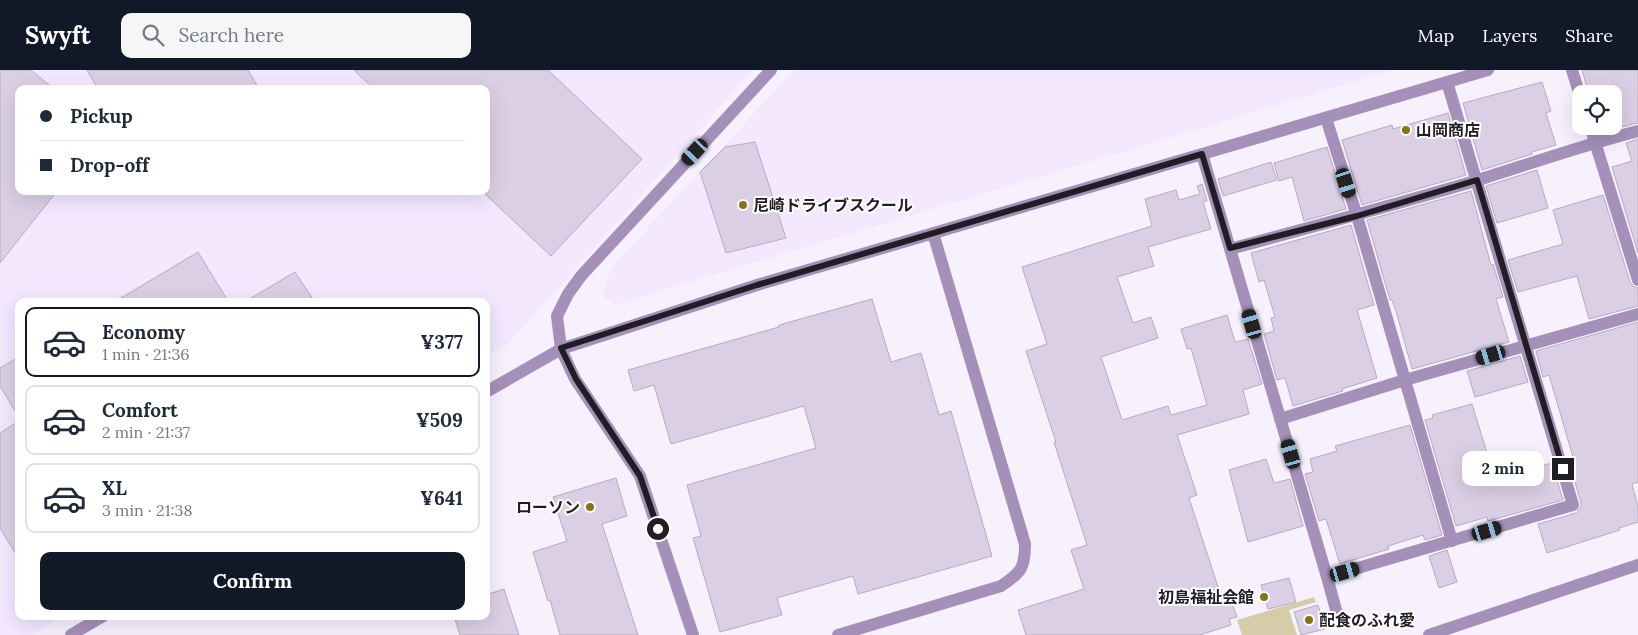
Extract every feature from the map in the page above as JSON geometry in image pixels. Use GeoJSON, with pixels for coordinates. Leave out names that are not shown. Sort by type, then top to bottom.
{"type":"FeatureCollection","features":[{"type":"Feature","properties":{"kind":"street"},"geometry":{"type":"LineString","coordinates":[[693,635],[640,476],[576,379],[561,348],[557,316],[568,294],[581,276],[771,70]]}},
{"type":"Feature","properties":{"kind":"street"},"geometry":{"type":"LineString","coordinates":[[490,390],[561,348],[757,285],[1488,70]]}},
{"type":"Feature","properties":{"kind":"street"},"geometry":{"type":"LineString","coordinates":[[1572,70],[1577,85]]}},
{"type":"Feature","properties":{"kind":"street"},"geometry":{"type":"LineString","coordinates":[[1327,577],[1573,505],[1447,82]]}},
{"type":"Feature","properties":{"kind":"street"},"geometry":{"type":"LineString","coordinates":[[1326,118],[1357,216],[1452,541]]}},
{"type":"Feature","properties":{"kind":"street"},"geometry":{"type":"LineString","coordinates":[[1230,248],[1357,216],[1595,142],[1638,131]]}},
{"type":"Feature","properties":{"kind":"street"},"geometry":{"type":"LineString","coordinates":[[1593,135],[1638,280]]}},
{"type":"Feature","properties":{"kind":"street"},"geometry":{"type":"LineString","coordinates":[[1202,154],[1338,618]]}},
{"type":"Feature","properties":{"kind":"street"},"geometry":{"type":"LineString","coordinates":[[838,635],[1001,586],[1017,576],[1025,561],[1025,544],[933,233]]}},
{"type":"Feature","properties":{"kind":"street"},"geometry":{"type":"LineString","coordinates":[[1280,419],[1526,344],[1638,314]]}},
{"type":"Feature","properties":{"kind":"street"},"geometry":{"type":"LineString","coordinates":[[1429,635],[1638,565]]}},
{"type":"Feature","properties":{"kind":"street"},"geometry":{"type":"LineString","coordinates":[[71,635],[96,620]]}},
{"type":"Feature","properties":{"kind":"shaded area"},"geometry":{"type":"Polygon","coordinates":[[[0,70],[753,70],[509,343],[490,355],[490,298],[15,298],[15,620],[55,620],[31,635],[0,635],[0,70]]]}},
{"type":"Feature","properties":{"kind":"shaded area","name":"尼崎ドライブスクール"},"geometry":{"type":"Polygon","coordinates":[[[794,70],[1394,70],[614,305],[602,295],[611,268],[794,70]]]}},
{"type":"Feature","properties":{"kind":"shaded area"},"geometry":{"type":"Polygon","coordinates":[[[1314,597],[1316,602],[1289,610],[1297,635],[1242,635],[1237,620],[1314,597]]]}},
{"type":"Feature","properties":{"kind":"building"},"geometry":{"type":"Polygon","coordinates":[[[0,70],[31,70],[49,85],[15,85],[15,195],[54,195],[0,263],[0,70]]]}},
{"type":"Feature","properties":{"kind":"building"},"geometry":{"type":"Polygon","coordinates":[[[87,70],[248,70],[257,85],[96,85],[87,70]]]}},
{"type":"Feature","properties":{"kind":"building"},"geometry":{"type":"Polygon","coordinates":[[[354,70],[548,70],[642,159],[551,256],[486,195],[490,195],[490,85],[370,85],[354,70]]]}},
{"type":"Feature","properties":{"kind":"building"},"geometry":{"type":"Polygon","coordinates":[[[1582,70],[1638,70],[1638,123],[1622,127],[1622,85],[1586,85],[1582,70]]]}},
{"type":"Feature","properties":{"kind":"building"},"geometry":{"type":"Polygon","coordinates":[[[1542,82],[1551,111],[1546,113],[1556,145],[1482,170],[1463,103],[1542,82]]]}},
{"type":"Feature","properties":{"kind":"building"},"geometry":{"type":"Polygon","coordinates":[[[1448,113],[1466,175],[1362,205],[1342,140],[1392,125],[1393,129],[1448,113]]]}},
{"type":"Feature","properties":{"kind":"building"},"geometry":{"type":"Polygon","coordinates":[[[1638,139],[1638,253],[1612,167],[1632,161],[1626,143],[1638,139]]]}},
{"type":"Feature","properties":{"kind":"building","name":"尼崎ドライブスクール"},"geometry":{"type":"Polygon","coordinates":[[[755,142],[786,238],[726,253],[700,172],[725,147],[755,142]]]}},
{"type":"Feature","properties":{"kind":"building"},"geometry":{"type":"Polygon","coordinates":[[[1327,147],[1346,209],[1304,221],[1292,177],[1279,181],[1274,163],[1327,147]]]}},
{"type":"Feature","properties":{"kind":"building"},"geometry":{"type":"Polygon","coordinates":[[[1271,162],[1277,180],[1223,196],[1218,179],[1271,162]]]}},
{"type":"Feature","properties":{"kind":"building"},"geometry":{"type":"Polygon","coordinates":[[[1537,170],[1548,208],[1497,223],[1486,186],[1537,170]]]}},
{"type":"Feature","properties":{"kind":"building"},"geometry":{"type":"Polygon","coordinates":[[[1202,184],[1207,201],[1203,202],[1211,229],[1148,247],[1154,266],[1117,277],[1133,323],[1151,317],[1158,338],[1101,357],[1122,420],[1168,406],[1171,415],[1207,405],[1191,348],[1187,349],[1181,329],[1227,315],[1235,342],[1248,339],[1262,384],[1243,390],[1249,414],[1177,435],[1197,495],[1189,498],[1221,596],[1229,594],[1237,617],[1229,619],[1231,625],[1200,635],[1026,635],[1018,610],[1084,589],[1071,550],[1087,545],[1026,351],[1047,344],[1022,267],[1152,226],[1145,199],[1176,190],[1179,200],[1200,194],[1197,186],[1202,184]]]}},
{"type":"Feature","properties":{"kind":"building"},"geometry":{"type":"Polygon","coordinates":[[[1471,191],[1491,265],[1493,264],[1503,297],[1496,299],[1509,342],[1412,369],[1367,220],[1471,191]]]}},
{"type":"Feature","properties":{"kind":"building"},"geometry":{"type":"Polygon","coordinates":[[[1603,195],[1630,282],[1638,288],[1638,306],[1589,319],[1577,276],[1518,292],[1508,260],[1563,244],[1553,210],[1603,195]]]}},
{"type":"Feature","properties":{"kind":"building"},"geometry":{"type":"Polygon","coordinates":[[[1351,225],[1374,305],[1357,310],[1377,378],[1342,389],[1343,391],[1293,406],[1285,378],[1277,380],[1264,334],[1274,331],[1271,318],[1275,317],[1264,280],[1259,282],[1251,253],[1351,225]]]}},
{"type":"Feature","properties":{"kind":"building"},"geometry":{"type":"Polygon","coordinates":[[[198,252],[226,298],[121,298],[198,252]]]}},
{"type":"Feature","properties":{"kind":"building"},"geometry":{"type":"Polygon","coordinates":[[[295,272],[312,298],[251,298],[295,272]]]}},
{"type":"Feature","properties":{"kind":"building"},"geometry":{"type":"Polygon","coordinates":[[[872,299],[891,362],[921,353],[939,415],[951,411],[992,556],[858,594],[853,576],[777,598],[782,615],[720,632],[693,538],[701,536],[687,485],[816,448],[804,406],[671,444],[654,385],[634,391],[628,370],[872,299]]]}},
{"type":"Feature","properties":{"kind":"building"},"geometry":{"type":"Polygon","coordinates":[[[1638,322],[1638,482],[1632,484],[1638,506],[1638,522],[1619,528],[1620,530],[1547,553],[1538,524],[1576,513],[1581,507],[1581,503],[1568,458],[1573,457],[1549,375],[1543,377],[1536,351],[1638,322]]]}},
{"type":"Feature","properties":{"kind":"building"},"geometry":{"type":"Polygon","coordinates":[[[1520,356],[1528,382],[1475,397],[1467,371],[1520,356]]]}},
{"type":"Feature","properties":{"kind":"building"},"geometry":{"type":"Polygon","coordinates":[[[15,359],[15,410],[0,386],[0,368],[15,359]]]}},
{"type":"Feature","properties":{"kind":"building"},"geometry":{"type":"Polygon","coordinates":[[[1472,404],[1488,456],[1490,455],[1498,478],[1552,463],[1563,500],[1488,521],[1487,517],[1456,526],[1425,420],[1433,418],[1432,415],[1472,404]]]}},
{"type":"Feature","properties":{"kind":"building"},"geometry":{"type":"Polygon","coordinates":[[[15,424],[15,552],[0,528],[0,433],[15,424]]]}},
{"type":"Feature","properties":{"kind":"building"},"geometry":{"type":"Polygon","coordinates":[[[1410,425],[1442,535],[1425,540],[1423,535],[1388,546],[1389,549],[1340,564],[1326,519],[1319,521],[1305,474],[1313,472],[1310,459],[1337,451],[1335,446],[1410,425]]]}},
{"type":"Feature","properties":{"kind":"building"},"geometry":{"type":"Polygon","coordinates":[[[1266,459],[1274,483],[1290,479],[1303,526],[1248,542],[1229,470],[1266,459]]]}},
{"type":"Feature","properties":{"kind":"building"},"geometry":{"type":"Polygon","coordinates":[[[616,478],[627,516],[602,524],[638,635],[560,635],[533,552],[567,541],[553,497],[616,478]]]}},
{"type":"Feature","properties":{"kind":"building"},"geometry":{"type":"Polygon","coordinates":[[[1447,550],[1457,582],[1439,588],[1429,556],[1447,550]]]}},
{"type":"Feature","properties":{"kind":"building"},"geometry":{"type":"Polygon","coordinates":[[[1289,578],[1296,602],[1268,609],[1261,585],[1289,578]]]}},
{"type":"Feature","properties":{"kind":"building"},"geometry":{"type":"Polygon","coordinates":[[[504,589],[519,635],[460,635],[455,620],[490,620],[490,594],[504,589]]]}},
{"type":"Feature","properties":{"kind":"building","name":"配食のふれ愛"},"geometry":{"type":"Polygon","coordinates":[[[1318,605],[1325,629],[1301,635],[1294,612],[1318,605]]]}},
{"type":"Feature","properties":{"kind":"place","name":"山岡商店"},"geometry":{"type":"Point","coordinates":[1406,130]}},
{"type":"Feature","properties":{"kind":"place","name":"尼崎ドライブスクール"},"geometry":{"type":"Point","coordinates":[743,205]}},
{"type":"Feature","properties":{"kind":"place","name":"ローソン"},"geometry":{"type":"Point","coordinates":[590,507]}},
{"type":"Feature","properties":{"kind":"place","name":"初島福祉会館"},"geometry":{"type":"Point","coordinates":[1264,597]}},
{"type":"Feature","properties":{"kind":"place","name":"配食のふれ愛"},"geometry":{"type":"Point","coordinates":[1309,620]}},
{"type":"Feature","properties":{"kind":"route"},"geometry":{"type":"LineString","coordinates":[[658,529],[640,476],[576,379],[561,348],[757,285],[1202,154],[1230,248],[1357,216],[1477,180],[1563,469]]}}]}
